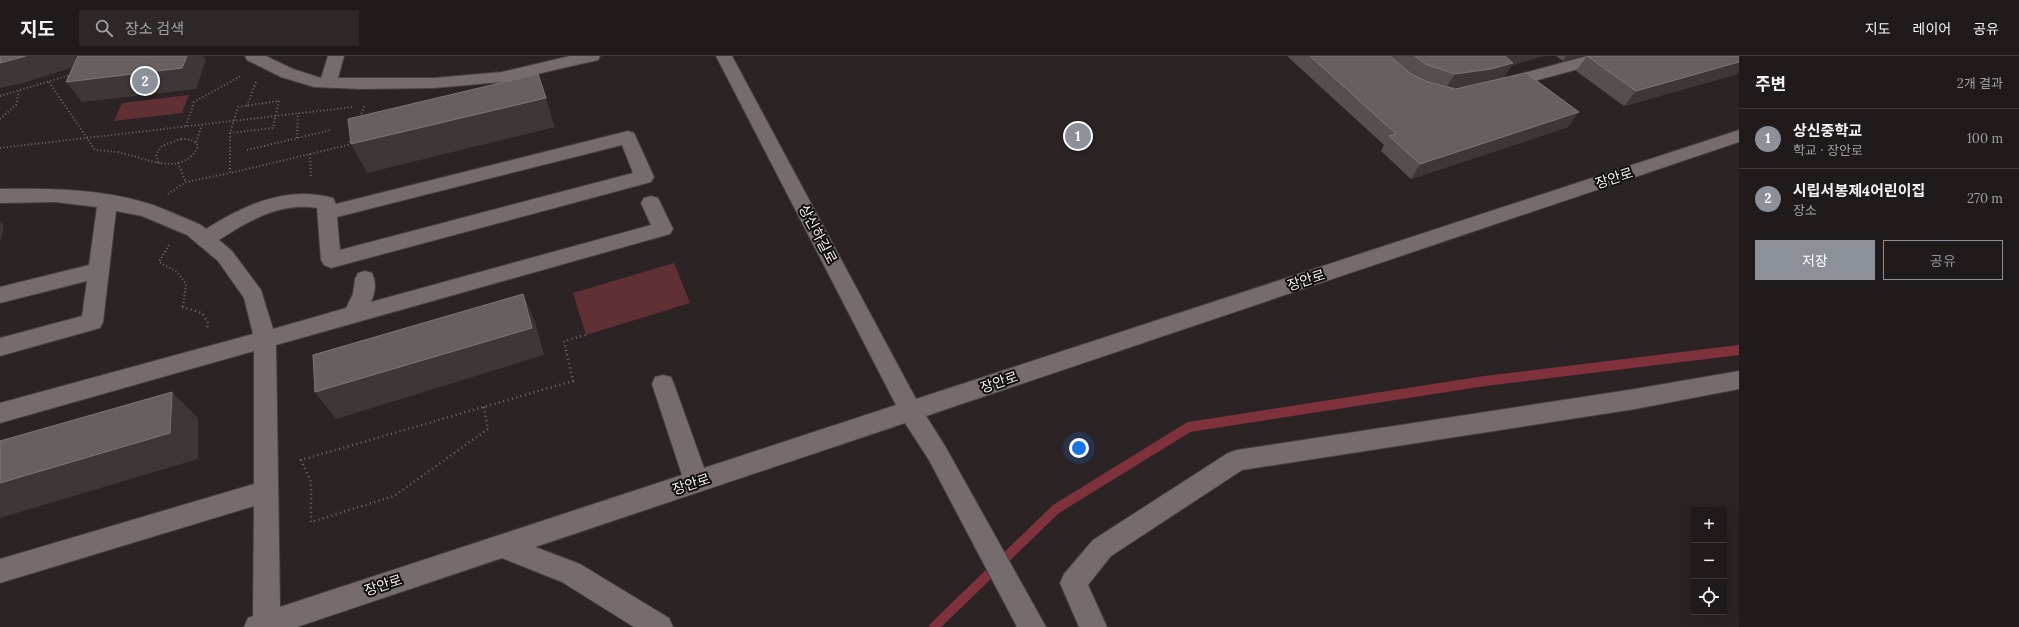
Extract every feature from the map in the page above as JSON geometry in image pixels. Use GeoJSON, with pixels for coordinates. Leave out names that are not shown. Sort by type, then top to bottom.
{"type":"FeatureCollection","features":[{"type":"Feature","properties":{"kind":"street"},"geometry":{"type":"LineString","coordinates":[[328,83],[336,56]]}},
{"type":"Feature","properties":{"kind":"street"},"geometry":{"type":"LineString","coordinates":[[259,59],[287,73],[320,83],[434,83],[502,77],[592,56]]}},
{"type":"Feature","properties":{"kind":"street","name":"상신하길로"},"geometry":{"type":"LineString","coordinates":[[724,56],[911,412],[937,453],[1032,627]]}},
{"type":"Feature","properties":{"kind":"street"},"geometry":{"type":"LineString","coordinates":[[1549,56],[1565,67]]}},
{"type":"Feature","properties":{"kind":"street"},"geometry":{"type":"LineString","coordinates":[[1490,88],[1606,56]]}},
{"type":"Feature","properties":{"kind":"street","name":"장안로"},"geometry":{"type":"LineString","coordinates":[[263,626],[1739,136]]}},
{"type":"Feature","properties":{"kind":"street"},"geometry":{"type":"LineString","coordinates":[[205,238],[234,220],[260,208],[290,200],[312,199],[326,202],[331,260],[644,177],[628,137],[327,213]]}},
{"type":"Feature","properties":{"kind":"street"},"geometry":{"type":"LineString","coordinates":[[0,196],[56,195],[107,202],[146,210],[194,230],[205,238],[225,256],[254,296],[265,339],[266,491],[263,626]]}},
{"type":"Feature","properties":{"kind":"street"},"geometry":{"type":"LineString","coordinates":[[0,347],[92,322],[107,202]]}},
{"type":"Feature","properties":{"kind":"street"},"geometry":{"type":"LineString","coordinates":[[0,412],[662,229],[651,203]]}},
{"type":"Feature","properties":{"kind":"street"},"geometry":{"type":"LineString","coordinates":[[0,295],[98,270]]}},
{"type":"Feature","properties":{"kind":"street"},"geometry":{"type":"LineString","coordinates":[[354,315],[364,294],[365,279]]}},
{"type":"Feature","properties":{"kind":"street"},"geometry":{"type":"LineString","coordinates":[[1093,627],[1073,582],[1102,548],[1236,460],[1635,399],[1739,380]]}},
{"type":"Feature","properties":{"kind":"street"},"geometry":{"type":"LineString","coordinates":[[663,384],[697,482]]}},
{"type":"Feature","properties":{"kind":"street"},"geometry":{"type":"LineString","coordinates":[[0,571],[266,491]]}},
{"type":"Feature","properties":{"kind":"street"},"geometry":{"type":"LineString","coordinates":[[501,546],[571,573],[659,627]]}},
{"type":"Feature","properties":{"kind":"path"},"geometry":{"type":"LineString","coordinates":[[186,126],[194,102],[243,75],[259,59]]}},
{"type":"Feature","properties":{"kind":"path"},"geometry":{"type":"LineString","coordinates":[[0,96],[76,73]]}},
{"type":"Feature","properties":{"kind":"path"},"geometry":{"type":"LineString","coordinates":[[243,75],[256,82],[248,106]]}},
{"type":"Feature","properties":{"kind":"path"},"geometry":{"type":"LineString","coordinates":[[49,82],[95,150],[118,152],[162,164],[178,163],[194,154],[198,146],[196,142],[202,124]]}},
{"type":"Feature","properties":{"kind":"path"},"geometry":{"type":"LineString","coordinates":[[0,119],[16,105],[19,91]]}},
{"type":"Feature","properties":{"kind":"path"},"geometry":{"type":"LineString","coordinates":[[230,133],[273,128],[280,102],[238,107],[230,133],[230,173]]}},
{"type":"Feature","properties":{"kind":"path"},"geometry":{"type":"LineString","coordinates":[[0,148],[372,105]]}},
{"type":"Feature","properties":{"kind":"path"},"geometry":{"type":"LineString","coordinates":[[360,119],[365,106]]}},
{"type":"Feature","properties":{"kind":"path"},"geometry":{"type":"LineString","coordinates":[[297,138],[298,113]]}},
{"type":"Feature","properties":{"kind":"path"},"geometry":{"type":"LineString","coordinates":[[247,150],[331,130]]}},
{"type":"Feature","properties":{"kind":"path"},"geometry":{"type":"LineString","coordinates":[[167,195],[186,182],[348,145],[351,138]]}},
{"type":"Feature","properties":{"kind":"path"},"geometry":{"type":"LineString","coordinates":[[162,164],[156,158],[156,154],[162,146],[181,139],[193,140],[196,142]]}},
{"type":"Feature","properties":{"kind":"path"},"geometry":{"type":"LineString","coordinates":[[310,154],[311,181]]}},
{"type":"Feature","properties":{"kind":"path"},"geometry":{"type":"LineString","coordinates":[[178,163],[186,182]]}},
{"type":"Feature","properties":{"kind":"path"},"geometry":{"type":"LineString","coordinates":[[181,224],[159,262],[177,272],[186,284],[182,308],[202,313],[208,323],[206,356]]}},
{"type":"Feature","properties":{"kind":"path"},"geometry":{"type":"LineString","coordinates":[[484,407],[488,429],[394,496],[311,522],[311,482],[301,460],[573,380],[564,341],[586,335]]}},
{"type":"Feature","properties":{"kind":"shaded area"},"geometry":{"type":"Polygon","coordinates":[[[189,95],[182,113],[114,121],[122,103],[189,95]]]}},
{"type":"Feature","properties":{"kind":"shaded area"},"geometry":{"type":"Polygon","coordinates":[[[674,263],[690,303],[586,335],[573,293],[674,263]]]}},
{"type":"Feature","properties":{"kind":"building"},"geometry":{"type":"Polygon","coordinates":[[[0,56],[26,56],[0,63],[0,56]]]}},
{"type":"Feature","properties":{"kind":"building"},"geometry":{"type":"Polygon","coordinates":[[[78,56],[187,56],[182,68],[66,82],[78,56]]]}},
{"type":"Feature","properties":{"kind":"building"},"geometry":{"type":"Polygon","coordinates":[[[1310,56],[1390,56],[1411,74],[1428,82],[1455,89],[1526,73],[1579,112],[1420,164],[1389,136],[1396,134],[1310,56]]]}},
{"type":"Feature","properties":{"kind":"building"},"geometry":{"type":"Polygon","coordinates":[[[1415,56],[1505,56],[1513,63],[1491,69],[1455,74],[1425,64],[1415,56]]]}},
{"type":"Feature","properties":{"kind":"building"},"geometry":{"type":"Polygon","coordinates":[[[1587,56],[1739,56],[1739,62],[1636,91],[1587,56]]]}},
{"type":"Feature","properties":{"kind":"building"},"geometry":{"type":"Polygon","coordinates":[[[538,74],[546,98],[351,144],[348,119],[538,74]]]}},
{"type":"Feature","properties":{"kind":"building"},"geometry":{"type":"Polygon","coordinates":[[[523,294],[532,328],[315,392],[313,355],[523,294]]]}},
{"type":"Feature","properties":{"kind":"building"},"geometry":{"type":"Polygon","coordinates":[[[172,392],[170,433],[0,483],[0,441],[172,392]]]}},
{"type":"Feature","properties":{"kind":"waterway"},"geometry":{"type":"LineString","coordinates":[[934,627],[1056,509],[1189,427],[1485,381],[1739,350]]}},
{"type":"Feature","properties":{"kind":"place","name":"시립서봉제4어린이집"},"geometry":{"type":"Point","coordinates":[145,81]}},
{"type":"Feature","properties":{"kind":"place","name":"상신중학교"},"geometry":{"type":"Point","coordinates":[1078,136]}}]}
